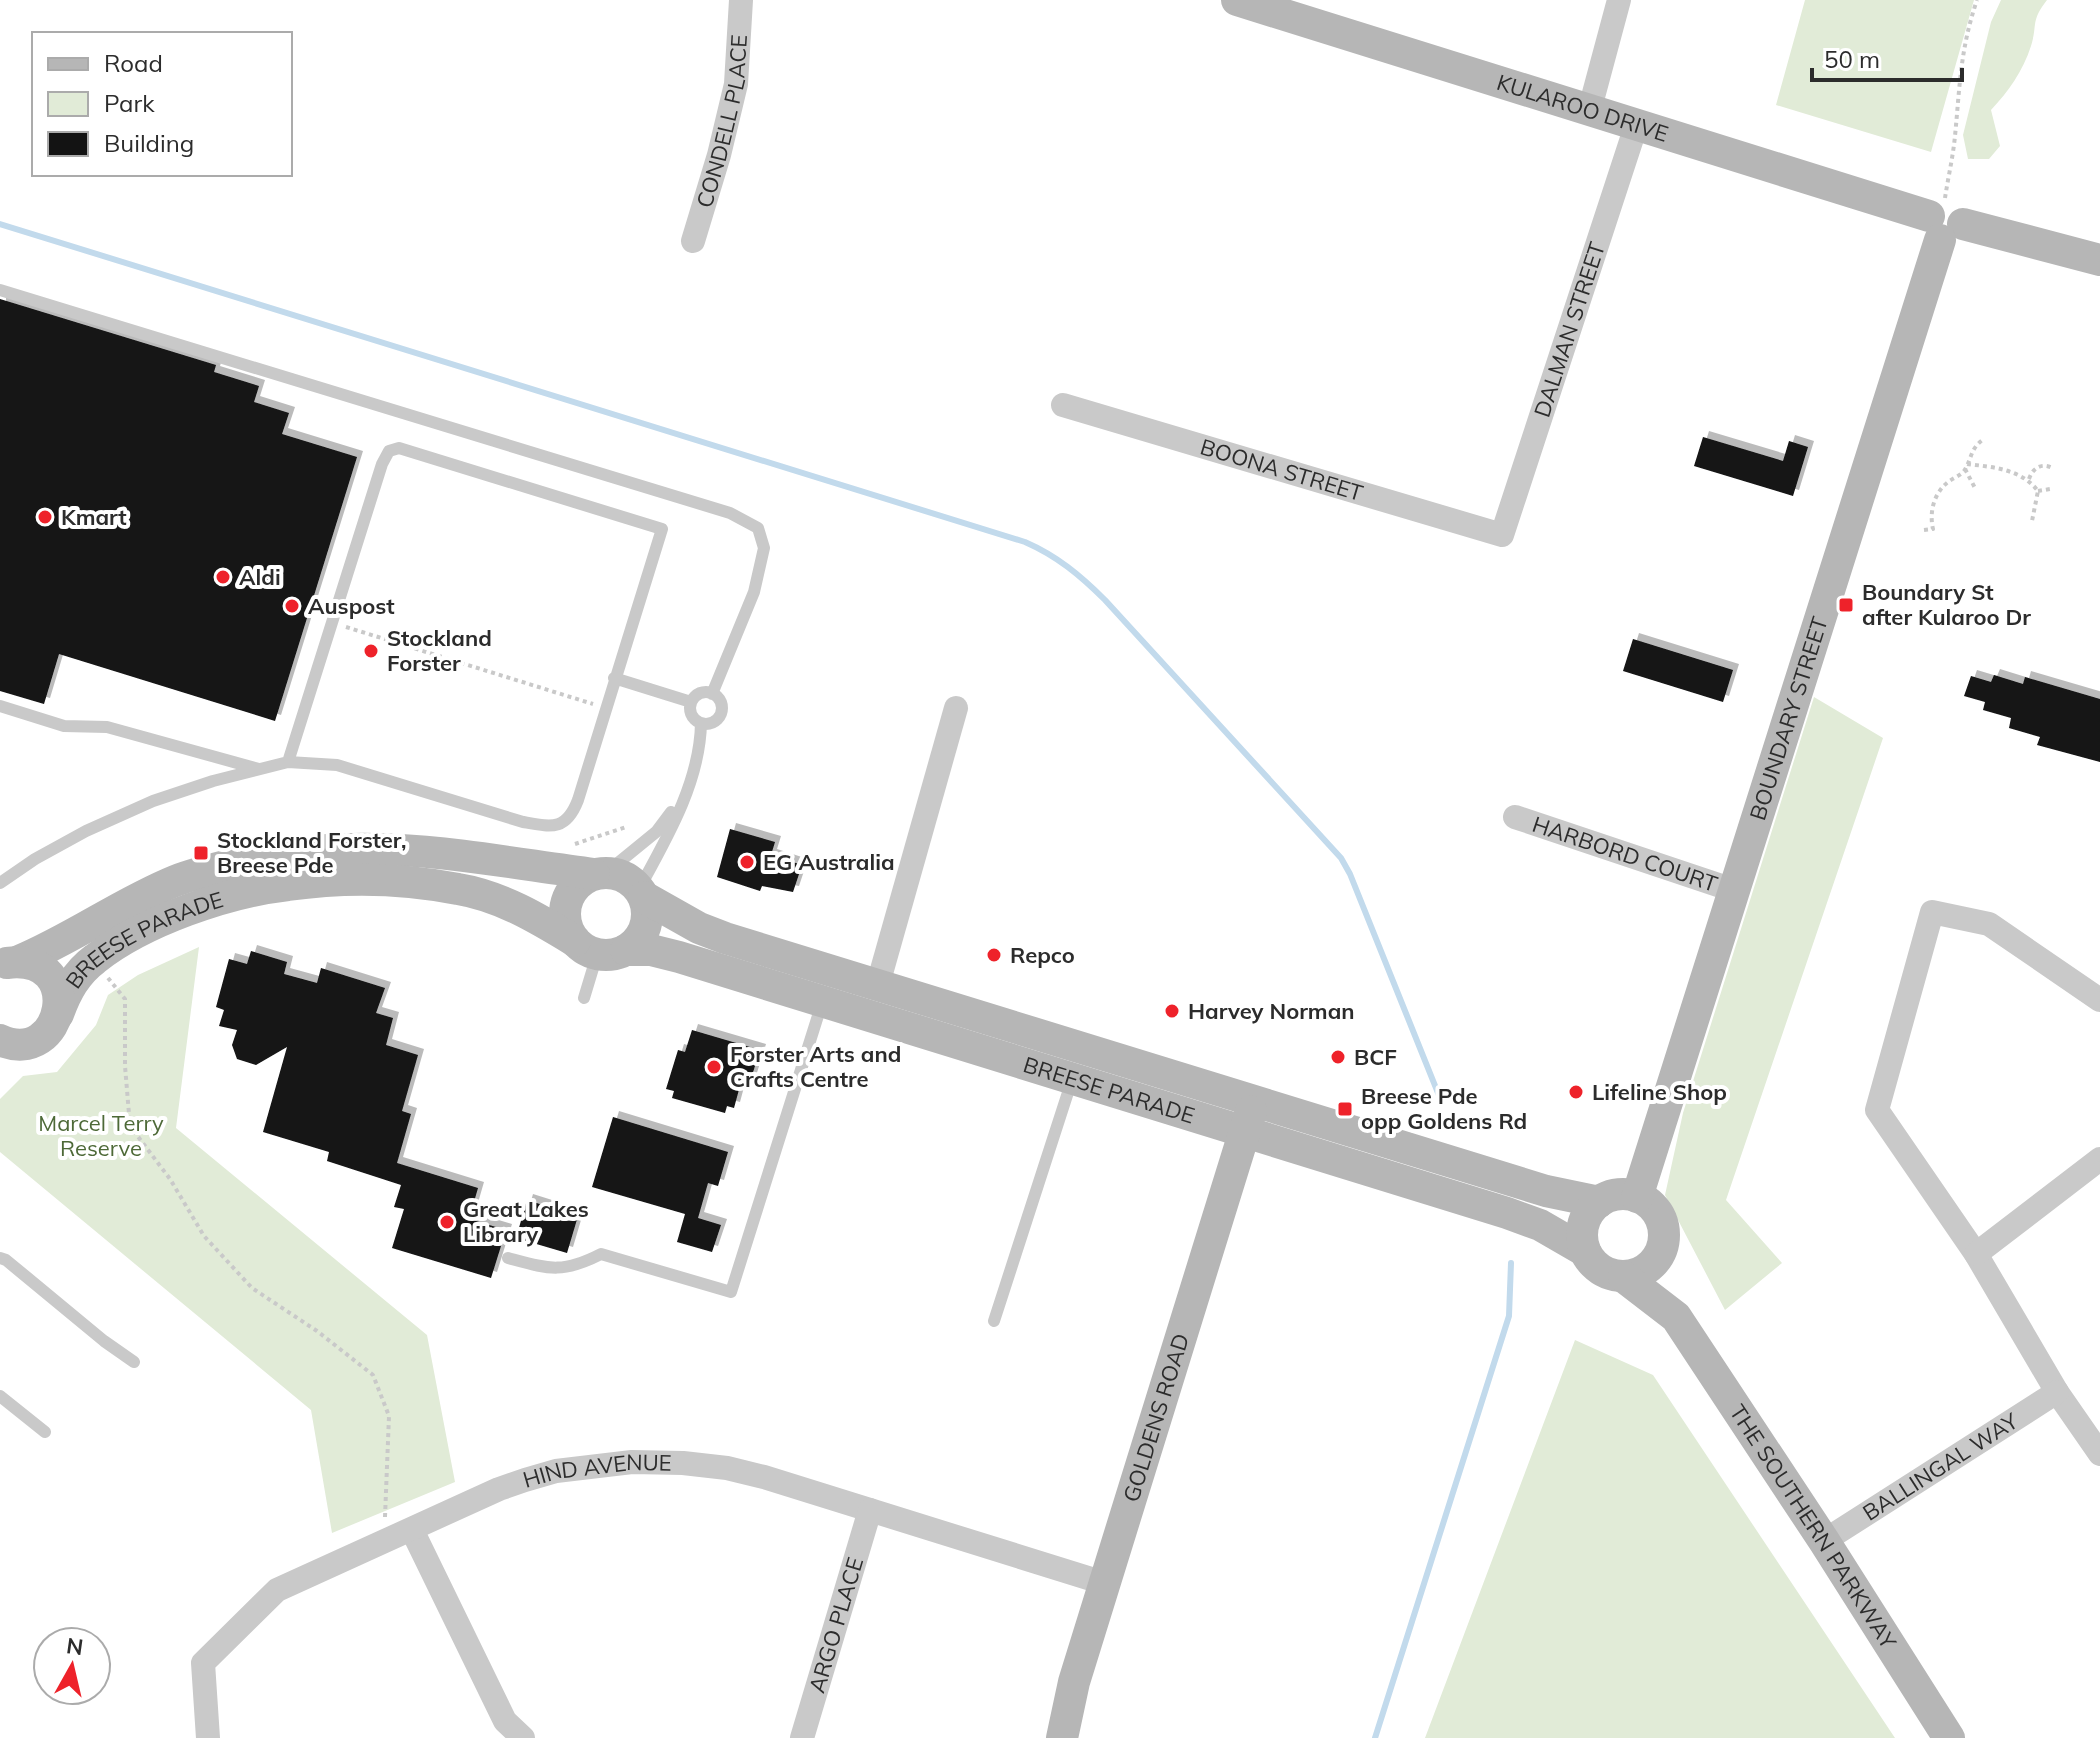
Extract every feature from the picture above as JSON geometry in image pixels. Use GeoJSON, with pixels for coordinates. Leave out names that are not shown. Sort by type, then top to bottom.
{"type":"FeatureCollection","features":[{"type":"Feature","properties":{"kind":"main road","name":"KULAROO DRIVE"},"geometry":{"type":"LineString","coordinates":[[1239,0],[1944,221],[2100,260]]}},
{"type":"Feature","properties":{"kind":"main road","name":"BOUNDARY STREET"},"geometry":{"type":"LineString","coordinates":[[1637,1197],[1736,891],[1944,221]]}},
{"type":"Feature","properties":{"kind":"main road","name":"BREESE PARADE"},"geometry":{"type":"LineString","coordinates":[[6,963],[50,948],[130,901],[179,879],[280,854],[340,847],[398,848],[601,873]]}},
{"type":"Feature","properties":{"kind":"main road"},"geometry":{"type":"LineString","coordinates":[[601,873],[630,880],[641,893],[647,921],[643,933],[599,949],[567,930],[564,916],[572,890],[582,880],[601,873]]}},
{"type":"Feature","properties":{"kind":"main road","name":"BREESE PARADE"},"geometry":{"type":"LineString","coordinates":[[6,1046],[31,1042],[43,1036],[53,1026],[67,989],[95,959],[137,933],[230,898],[285,885],[339,880],[395,881],[461,889],[506,903],[599,949],[665,953],[823,1000],[1507,1213],[1540,1225],[1585,1251]]}},
{"type":"Feature","properties":{"kind":"main road","name":"BREESE PARADE"},"geometry":{"type":"LineString","coordinates":[[641,893],[699,928],[725,938],[1546,1191],[1599,1202]]}},
{"type":"Feature","properties":{"kind":"main road"},"geometry":{"type":"LineString","coordinates":[[6,963],[32,963],[52,978],[60,1001],[58,1014]]}},
{"type":"Feature","properties":{"kind":"main road","name":"GOLDENS ROAD"},"geometry":{"type":"LineString","coordinates":[[1062,1738],[1074,1682],[1254,1100]]}},
{"type":"Feature","properties":{"kind":"main road"},"geometry":{"type":"LineString","coordinates":[[1618,1195],[1637,1197],[1649,1203],[1663,1225],[1664,1238],[1661,1250],[1647,1269],[1624,1277],[1605,1272],[1589,1260],[1581,1237],[1583,1224],[1589,1211],[1599,1202],[1618,1195]]}},
{"type":"Feature","properties":{"kind":"main road","name":"THE SOUTHERN PARKWAY"},"geometry":{"type":"LineString","coordinates":[[1661,1250],[1676,1317]]}},
{"type":"Feature","properties":{"kind":"main road","name":"THE SOUTHERN PARKWAY"},"geometry":{"type":"LineString","coordinates":[[1624,1277],[1676,1317],[1949,1738]]}},
{"type":"Feature","properties":{"kind":"street","name":"CONDELL PLACE"},"geometry":{"type":"LineString","coordinates":[[693,241],[736,84],[741,0]]}},
{"type":"Feature","properties":{"kind":"street"},"geometry":{"type":"LineString","coordinates":[[1590,108],[1619,0]]}},
{"type":"Feature","properties":{"kind":"street","name":"DALMAN STREET"},"geometry":{"type":"LineString","coordinates":[[1502,535],[1637,123]]}},
{"type":"Feature","properties":{"kind":"street","name":"BOONA STREET"},"geometry":{"type":"LineString","coordinates":[[1063,405],[1502,535]]}},
{"type":"Feature","properties":{"kind":"street"},"geometry":{"type":"LineString","coordinates":[[878,984],[956,708]]}},
{"type":"Feature","properties":{"kind":"street","name":"HARBORD COURT"},"geometry":{"type":"LineString","coordinates":[[1515,817],[1736,891]]}},
{"type":"Feature","properties":{"kind":"street"},"geometry":{"type":"LineString","coordinates":[[2100,1000],[1989,924],[1932,912],[1877,1110],[1976,1254],[2057,1392],[2100,1454]]}},
{"type":"Feature","properties":{"kind":"street"},"geometry":{"type":"LineString","coordinates":[[1976,1254],[2100,1159]]}},
{"type":"Feature","properties":{"kind":"street","name":"BALLINGAL WAY"},"geometry":{"type":"LineString","coordinates":[[1824,1541],[2057,1392]]}},
{"type":"Feature","properties":{"kind":"street","name":"HIND AVENUE"},"geometry":{"type":"LineString","coordinates":[[208,1738],[203,1663],[277,1590],[499,1489],[556,1471],[632,1462],[727,1468],[1104,1583]]}},
{"type":"Feature","properties":{"kind":"street","name":"ARGO PLACE"},"geometry":{"type":"LineString","coordinates":[[802,1738],[870,1510]]}},
{"type":"Feature","properties":{"kind":"street"},"geometry":{"type":"LineString","coordinates":[[412,1530],[505,1721],[523,1738]]}},
{"type":"Feature","properties":{"kind":"lane"},"geometry":{"type":"LineString","coordinates":[[0,290],[730,513],[758,528],[764,548],[754,592],[712,694]]}},
{"type":"Feature","properties":{"kind":"lane"},"geometry":{"type":"LineString","coordinates":[[0,883],[35,859],[86,831],[153,801],[213,781],[288,762],[337,765],[523,822],[551,827],[572,816],[662,529],[399,448],[389,451],[382,464],[288,762]]}},
{"type":"Feature","properties":{"kind":"lane"},"geometry":{"type":"LineString","coordinates":[[614,678],[691,702]]}},
{"type":"Feature","properties":{"kind":"lane"},"geometry":{"type":"LineString","coordinates":[[702,692],[712,694],[721,705],[719,716],[712,722],[701,723],[690,713],[691,702],[702,692]]}},
{"type":"Feature","properties":{"kind":"lane"},"geometry":{"type":"LineString","coordinates":[[0,706],[64,726],[107,727],[262,770]]}},
{"type":"Feature","properties":{"kind":"lane"},"geometry":{"type":"LineString","coordinates":[[641,893],[686,794],[701,748],[701,723]]}},
{"type":"Feature","properties":{"kind":"lane"},"geometry":{"type":"LineString","coordinates":[[601,873],[656,832],[686,794]]}},
{"type":"Feature","properties":{"kind":"lane"},"geometry":{"type":"LineString","coordinates":[[584,998],[599,949]]}},
{"type":"Feature","properties":{"kind":"lane"},"geometry":{"type":"LineString","coordinates":[[508,1258],[554,1269],[575,1268],[601,1254],[731,1292],[823,1000]]}},
{"type":"Feature","properties":{"kind":"lane"},"geometry":{"type":"LineString","coordinates":[[994,1321],[1072,1078]]}},
{"type":"Feature","properties":{"kind":"lane"},"geometry":{"type":"LineString","coordinates":[[0,1258],[134,1362]]}},
{"type":"Feature","properties":{"kind":"lane"},"geometry":{"type":"LineString","coordinates":[[0,1396],[45,1432]]}},
{"type":"Feature","properties":{"kind":"path"},"geometry":{"type":"LineString","coordinates":[[1944,221],[1955,138],[1959,74],[1965,37],[1977,0]]}},
{"type":"Feature","properties":{"kind":"path"},"geometry":{"type":"LineString","coordinates":[[1924,530],[1933,529],[1931,510],[1936,496],[1966,467],[1975,445],[1984,439]]}},
{"type":"Feature","properties":{"kind":"path"},"geometry":{"type":"LineString","coordinates":[[2029,479],[2040,466],[2054,469]]}},
{"type":"Feature","properties":{"kind":"path"},"geometry":{"type":"LineString","coordinates":[[1966,467],[1996,468],[2029,479],[2038,491],[2032,521]]}},
{"type":"Feature","properties":{"kind":"path"},"geometry":{"type":"LineString","coordinates":[[1966,467],[1975,488]]}},
{"type":"Feature","properties":{"kind":"path"},"geometry":{"type":"LineString","coordinates":[[2038,491],[2050,489]]}},
{"type":"Feature","properties":{"kind":"path"},"geometry":{"type":"LineString","coordinates":[[343,626],[594,705]]}},
{"type":"Feature","properties":{"kind":"path"},"geometry":{"type":"LineString","coordinates":[[95,959],[125,999],[125,1066],[130,1126],[170,1179],[204,1236],[252,1288],[317,1331],[373,1375],[389,1416],[385,1517]]}},
{"type":"Feature","properties":{"kind":"green space"},"geometry":{"type":"Polygon","coordinates":[[[1805,0],[1974,0],[1931,152],[1776,105],[1805,0]]]}},
{"type":"Feature","properties":{"kind":"green space"},"geometry":{"type":"Polygon","coordinates":[[[2001,0],[2047,0],[2036,18],[2024,64],[1991,110],[2000,146],[1989,159],[1968,159],[1963,135],[1991,22],[2001,0]]]}},
{"type":"Feature","properties":{"kind":"green space"},"geometry":{"type":"Polygon","coordinates":[[[1814,697],[1883,738],[1726,1200],[1782,1263],[1725,1310],[1665,1195],[1683,1113],[1814,697]]]}},
{"type":"Feature","properties":{"kind":"green space","name":"Marcel Terry Reserve"},"geometry":{"type":"Polygon","coordinates":[[[199,947],[176,1128],[427,1335],[455,1482],[332,1533],[311,1410],[0,1152],[0,1099],[23,1076],[57,1072],[96,1025],[108,995],[138,975],[199,947]]]}},
{"type":"Feature","properties":{"kind":"green space"},"geometry":{"type":"Polygon","coordinates":[[[1575,1340],[1653,1375],[1895,1738],[1425,1738],[1575,1340]]]}},
{"type":"Feature","properties":{"kind":"building"},"geometry":{"type":"Polygon","coordinates":[[[0,299],[216,365],[214,372],[259,386],[254,402],[289,413],[282,434],[357,457],[275,721],[59,654],[44,704],[0,691],[0,299]]]}},
{"type":"Feature","properties":{"kind":"building"},"geometry":{"type":"Polygon","coordinates":[[[1703,437],[1783,461],[1789,441],[1808,447],[1793,496],[1694,466],[1703,437]]]}},
{"type":"Feature","properties":{"kind":"building"},"geometry":{"type":"Polygon","coordinates":[[[1633,639],[1733,670],[1723,702],[1623,671],[1633,639]]]}},
{"type":"Feature","properties":{"kind":"building"},"geometry":{"type":"Polygon","coordinates":[[[1994,675],[2023,684],[2025,677],[2100,699],[2100,762],[2037,745],[2040,737],[2009,728],[2011,718],[1983,710],[1985,702],[1964,696],[1971,676],[1991,682],[1994,675]]]}},
{"type":"Feature","properties":{"kind":"building"},"geometry":{"type":"Polygon","coordinates":[[[730,829],[775,842],[771,855],[802,865],[793,892],[762,886],[760,891],[717,877],[730,829]]]}},
{"type":"Feature","properties":{"kind":"building"},"geometry":{"type":"Polygon","coordinates":[[[251,951],[287,962],[284,974],[317,983],[321,968],[385,988],[376,1013],[393,1018],[386,1045],[418,1055],[402,1111],[411,1114],[397,1163],[478,1188],[469,1219],[506,1230],[491,1278],[392,1248],[404,1209],[394,1207],[401,1185],[327,1161],[329,1152],[263,1132],[287,1047],[256,1065],[237,1059],[232,1045],[237,1030],[219,1026],[224,1010],[216,1007],[229,959],[247,964],[251,951]]]}},
{"type":"Feature","properties":{"kind":"building","name":"Forster Arts and Crafts Centre"},"geometry":{"type":"Polygon","coordinates":[[[692,1030],[760,1050],[749,1085],[741,1082],[734,1108],[727,1106],[725,1113],[672,1098],[674,1091],[666,1089],[678,1050],[685,1052],[692,1030]]]}},
{"type":"Feature","properties":{"kind":"building"},"geometry":{"type":"Polygon","coordinates":[[[613,1117],[728,1152],[718,1186],[708,1183],[698,1218],[721,1225],[712,1252],[677,1242],[685,1214],[592,1187],[613,1117]]]}},
{"type":"Feature","properties":{"kind":"building"},"geometry":{"type":"Polygon","coordinates":[[[527,1200],[578,1216],[567,1253],[516,1238],[527,1200]]]}},
{"type":"Feature","properties":{"kind":"waterway"},"geometry":{"type":"LineString","coordinates":[[0,224],[1025,542],[1047,553],[1077,574],[1105,600],[1341,858],[1442,1103]]}},
{"type":"Feature","properties":{"kind":"waterway"},"geometry":{"type":"LineString","coordinates":[[1375,1738],[1509,1316],[1511,1263]]}},
{"type":"Feature","properties":{"kind":"place","name":"Kmart"},"geometry":{"type":"Point","coordinates":[45,517]}},
{"type":"Feature","properties":{"kind":"place","name":"Aldi"},"geometry":{"type":"Point","coordinates":[223,577]}},
{"type":"Feature","properties":{"kind":"place","name":"Boundary St after Kularoo Dr"},"geometry":{"type":"Point","coordinates":[1846,605]}},
{"type":"Feature","properties":{"kind":"place","name":"Auspost"},"geometry":{"type":"Point","coordinates":[292,606]}},
{"type":"Feature","properties":{"kind":"place","name":"Stockland Forster"},"geometry":{"type":"Point","coordinates":[371,651]}},
{"type":"Feature","properties":{"kind":"place","name":"Stockland Forster, Breese Pde"},"geometry":{"type":"Point","coordinates":[201,853]}},
{"type":"Feature","properties":{"kind":"place","name":"EG Australia"},"geometry":{"type":"Point","coordinates":[747,862]}},
{"type":"Feature","properties":{"kind":"place","name":"Repco"},"geometry":{"type":"Point","coordinates":[994,955]}},
{"type":"Feature","properties":{"kind":"place","name":"Harvey Norman"},"geometry":{"type":"Point","coordinates":[1172,1011]}},
{"type":"Feature","properties":{"kind":"place","name":"BCF"},"geometry":{"type":"Point","coordinates":[1338,1057]}},
{"type":"Feature","properties":{"kind":"place","name":"Forster Arts and Crafts Centre"},"geometry":{"type":"Point","coordinates":[714,1067]}},
{"type":"Feature","properties":{"kind":"place","name":"Lifeline Shop"},"geometry":{"type":"Point","coordinates":[1576,1092]}},
{"type":"Feature","properties":{"kind":"place","name":"Breese Pde opp Goldens Rd"},"geometry":{"type":"Point","coordinates":[1345,1109]}},
{"type":"Feature","properties":{"kind":"place","name":"Great Lakes Library"},"geometry":{"type":"Point","coordinates":[447,1222]}}]}
